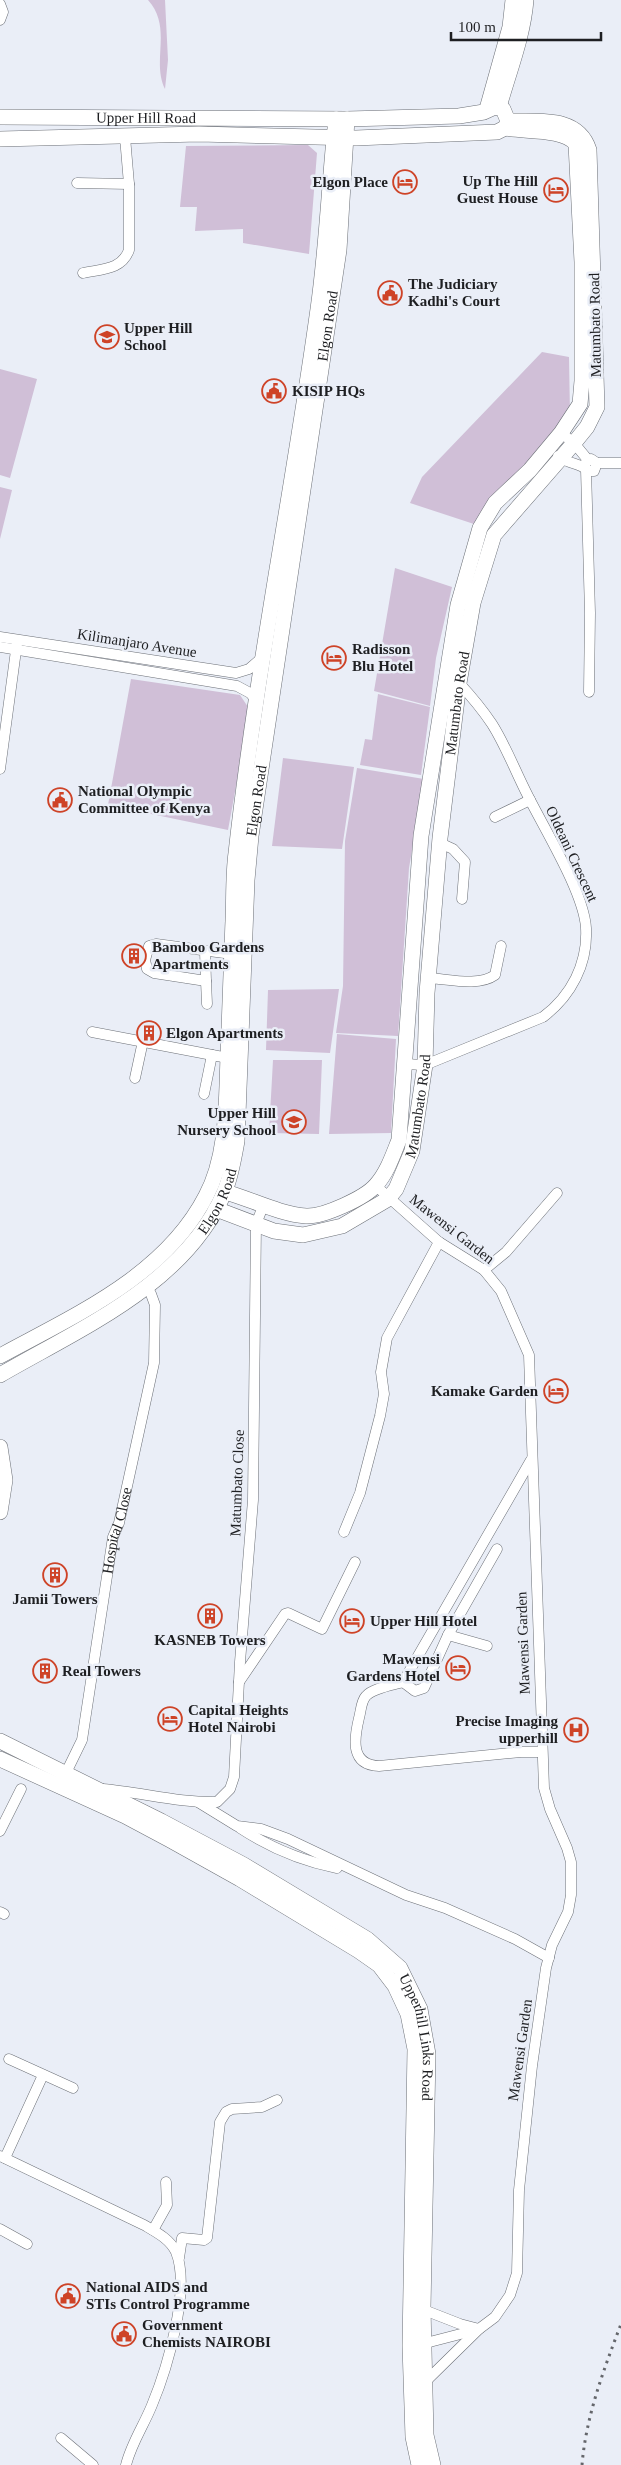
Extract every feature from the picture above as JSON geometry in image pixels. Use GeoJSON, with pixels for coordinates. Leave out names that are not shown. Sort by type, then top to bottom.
{"type":"FeatureCollection","features":[{"type":"Feature","properties":{"kind":"street"},"geometry":{"type":"LineString","coordinates":[[490,110],[510,28],[513,0]]}},
{"type":"Feature","properties":{"kind":"street"},"geometry":{"type":"LineString","coordinates":[[490,110],[506,113],[506,125],[497,132],[489,131],[482,121],[490,110],[514,64],[526,0]]}},
{"type":"Feature","properties":{"kind":"street"},"geometry":{"type":"LineString","coordinates":[[0,4],[4,12],[0,20]]}},
{"type":"Feature","properties":{"kind":"street","name":"Upper Hill Road"},"geometry":{"type":"LineString","coordinates":[[0,117],[291,120],[459,116],[490,110]]}},
{"type":"Feature","properties":{"kind":"street","name":"Elgon Road"},"geometry":{"type":"LineString","coordinates":[[0,1375],[86,1326],[162,1274],[185,1252],[205,1228],[225,1192],[237,1141],[247,880],[251,836],[339,250],[341,119]]}},
{"type":"Feature","properties":{"kind":"street","name":"Matumbato Road"},"geometry":{"type":"LineString","coordinates":[[216,1209],[274,1231],[303,1235],[342,1226],[388,1199],[396,1188],[412,1151],[425,1065],[429,973],[440,841],[459,683],[473,603],[494,535],[574,444],[587,427],[597,407],[582,262],[576,144],[573,140],[558,134],[506,125]]}},
{"type":"Feature","properties":{"kind":"street","name":"Upper Hill Road"},"geometry":{"type":"LineString","coordinates":[[0,139],[199,134],[340,137],[489,131]]}},
{"type":"Feature","properties":{"kind":"street"},"geometry":{"type":"LineString","coordinates":[[83,273],[116,266],[127,256],[130,241],[129,184],[125,137]]}},
{"type":"Feature","properties":{"kind":"street","name":"Elgon Road"},"geometry":{"type":"LineString","coordinates":[[0,1356],[134,1278],[174,1243],[194,1217],[213,1183],[219,1160],[227,1098],[235,858],[257,701],[318,311],[340,137]]}},
{"type":"Feature","properties":{"kind":"street"},"geometry":{"type":"LineString","coordinates":[[77,183],[129,184]]}},
{"type":"Feature","properties":{"kind":"street","name":"Matumbato Road"},"geometry":{"type":"LineString","coordinates":[[225,1192],[307,1216],[324,1214],[340,1208],[376,1186],[390,1163],[399,1140],[421,836],[458,606],[480,528],[495,503],[549,447],[561,433],[580,404],[589,324]]}},
{"type":"Feature","properties":{"kind":"street"},"geometry":{"type":"LineString","coordinates":[[561,433],[574,444],[590,466],[589,692]]}},
{"type":"Feature","properties":{"kind":"street"},"geometry":{"type":"LineString","coordinates":[[549,447],[561,459],[590,466],[621,469]]}},
{"type":"Feature","properties":{"kind":"street"},"geometry":{"type":"LineString","coordinates":[[590,466],[621,463]]}},
{"type":"Feature","properties":{"kind":"street"},"geometry":{"type":"LineString","coordinates":[[480,528],[494,535]]}},
{"type":"Feature","properties":{"kind":"street","name":"Kilimanjaro Avenue"},"geometry":{"type":"LineString","coordinates":[[0,638],[16,645],[237,686],[250,693],[257,701]]}},
{"type":"Feature","properties":{"kind":"street"},"geometry":{"type":"LineString","coordinates":[[0,769],[16,645]]}},
{"type":"Feature","properties":{"kind":"street","name":"Kilimanjaro Avenue"},"geometry":{"type":"LineString","coordinates":[[0,648],[16,645],[236,673],[249,668],[264,656]]}},
{"type":"Feature","properties":{"kind":"street","name":"Oldeani Crescent"},"geometry":{"type":"LineString","coordinates":[[404,1064],[425,1065],[543,1017],[558,1005],[576,980],[584,951],[585,916],[569,877],[493,726],[472,696],[459,683]]}},
{"type":"Feature","properties":{"kind":"street"},"geometry":{"type":"LineString","coordinates":[[495,818],[530,800]]}},
{"type":"Feature","properties":{"kind":"street"},"geometry":{"type":"LineString","coordinates":[[421,836],[440,841],[453,849],[464,862],[462,899]]}},
{"type":"Feature","properties":{"kind":"street"},"geometry":{"type":"LineString","coordinates":[[416,891],[436,893]]}},
{"type":"Feature","properties":{"kind":"street"},"geometry":{"type":"LineString","coordinates":[[206,981],[154,973],[147,969],[144,960],[149,946],[156,944],[205,952],[232,954]]}},
{"type":"Feature","properties":{"kind":"street"},"geometry":{"type":"LineString","coordinates":[[411,967],[429,973],[477,982],[489,980],[496,975],[501,946]]}},
{"type":"Feature","properties":{"kind":"street"},"geometry":{"type":"LineString","coordinates":[[205,952],[206,1004]]}},
{"type":"Feature","properties":{"kind":"street"},"geometry":{"type":"LineString","coordinates":[[92,1032],[228,1058]]}},
{"type":"Feature","properties":{"kind":"street"},"geometry":{"type":"LineString","coordinates":[[135,1078],[143,1041]]}},
{"type":"Feature","properties":{"kind":"street"},"geometry":{"type":"LineString","coordinates":[[204,1094],[212,1055]]}},
{"type":"Feature","properties":{"kind":"street"},"geometry":{"type":"LineString","coordinates":[[402,1098],[420,1098]]}},
{"type":"Feature","properties":{"kind":"street","name":"Mawensi Garden"},"geometry":{"type":"LineString","coordinates":[[376,1186],[388,1199],[427,1228],[439,1242],[484,1270],[501,1290],[529,1355],[544,1788],[550,1809],[568,1848],[571,1862],[568,1912],[552,1945],[532,2066],[522,2154],[517,2273],[510,2295],[495,2317],[479,2329],[425,2382]]}},
{"type":"Feature","properties":{"kind":"street"},"geometry":{"type":"LineString","coordinates":[[484,1270],[506,1252],[557,1193]]}},
{"type":"Feature","properties":{"kind":"street","name":"Matumbato Close"},"geometry":{"type":"LineString","coordinates":[[198,1802],[217,1802],[230,1788],[236,1764],[239,1683],[253,1500],[256,1224],[264,1204]]}},
{"type":"Feature","properties":{"kind":"street"},"geometry":{"type":"LineString","coordinates":[[344,1532],[360,1493],[380,1416],[384,1394],[381,1372],[388,1338],[439,1242]]}},
{"type":"Feature","properties":{"kind":"street","name":"Hospital Close"},"geometry":{"type":"LineString","coordinates":[[60,1787],[82,1740],[113,1537],[119,1522],[152,1371],[156,1330],[155,1305],[146,1286]]}},
{"type":"Feature","properties":{"kind":"street"},"geometry":{"type":"LineString","coordinates":[[0,1447],[5,1480],[0,1512]]}},
{"type":"Feature","properties":{"kind":"street"},"geometry":{"type":"LineString","coordinates":[[532,1459],[403,1682],[368,1694],[364,1700],[354,1746],[357,1754],[369,1765],[379,1766],[522,1752],[542,1752]]}},
{"type":"Feature","properties":{"kind":"street"},"geometry":{"type":"LineString","coordinates":[[403,1682],[415,1691],[424,1688],[448,1635],[497,1549]]}},
{"type":"Feature","properties":{"kind":"street"},"geometry":{"type":"LineString","coordinates":[[239,1683],[285,1614],[288,1613],[322,1628],[355,1562]]}},
{"type":"Feature","properties":{"kind":"street"},"geometry":{"type":"LineString","coordinates":[[448,1635],[487,1646]]}},
{"type":"Feature","properties":{"kind":"street"},"geometry":{"type":"LineString","coordinates":[[0,1741],[67,1773]]}},
{"type":"Feature","properties":{"kind":"street"},"geometry":{"type":"LineString","coordinates":[[0,1759],[60,1787]]}},
{"type":"Feature","properties":{"kind":"street","name":"Upperhill Links Road"},"geometry":{"type":"LineString","coordinates":[[67,1773],[244,1865],[367,1940],[382,1950],[400,1968],[420,2009],[428,2054],[417,2307]]}},
{"type":"Feature","properties":{"kind":"street","name":"Upperhill Links Road"},"geometry":{"type":"LineString","coordinates":[[60,1787],[125,1816],[170,1840],[324,1929],[378,1965],[395,1986],[408,2014],[415,2049],[418,2345],[413,2437],[419,2465]]}},
{"type":"Feature","properties":{"kind":"street"},"geometry":{"type":"LineString","coordinates":[[0,1830],[21,1789]]}},
{"type":"Feature","properties":{"kind":"street"},"geometry":{"type":"LineString","coordinates":[[97,1789],[128,1791],[198,1802],[237,1826],[262,1829],[288,1839],[406,1895],[445,1908],[515,1939],[549,1958]]}},
{"type":"Feature","properties":{"kind":"street"},"geometry":{"type":"LineString","coordinates":[[9,2059],[73,2088]]}},
{"type":"Feature","properties":{"kind":"street"},"geometry":{"type":"LineString","coordinates":[[43,2075],[2,2157],[153,2230],[170,2243],[179,2261]]}},
{"type":"Feature","properties":{"kind":"street"},"geometry":{"type":"LineString","coordinates":[[126,2465],[169,2361],[179,2301],[179,2261],[182,2238],[204,2240],[207,2238],[218,2134],[223,2116],[232,2109],[262,2107],[277,2100]]}},
{"type":"Feature","properties":{"kind":"street"},"geometry":{"type":"LineString","coordinates":[[153,2230],[168,2205],[166,2182]]}},
{"type":"Feature","properties":{"kind":"street"},"geometry":{"type":"LineString","coordinates":[[0,2229],[27,2244]]}},
{"type":"Feature","properties":{"kind":"street"},"geometry":{"type":"LineString","coordinates":[[417,2307],[460,2324],[479,2329]]}},
{"type":"Feature","properties":{"kind":"street"},"geometry":{"type":"LineString","coordinates":[[418,2345],[479,2329]]}},
{"type":"Feature","properties":{"kind":"street","name":"Upperhill Links Road"},"geometry":{"type":"LineString","coordinates":[[418,2345],[425,2382],[426,2435],[434,2465]]}},
{"type":"Feature","properties":{"kind":"street"},"geometry":{"type":"LineString","coordinates":[[61,2438],[93,2465]]}},
{"type":"Feature","properties":{"kind":"shaded area"},"geometry":{"type":"Polygon","coordinates":[[[148,0],[165,0],[168,60],[165,89],[160,67],[161,33],[159,22],[148,0]]]}},
{"type":"Feature","properties":{"kind":"shaded area"},"geometry":{"type":"Polygon","coordinates":[[[308,145],[317,153],[309,254],[243,243],[243,229],[195,231],[197,207],[180,207],[186,146],[308,145]]]}},
{"type":"Feature","properties":{"kind":"shaded area"},"geometry":{"type":"Polygon","coordinates":[[[542,352],[569,357],[570,415],[477,525],[410,503],[422,477],[542,352]]]}},
{"type":"Feature","properties":{"kind":"shaded area"},"geometry":{"type":"Polygon","coordinates":[[[0,369],[37,379],[10,478],[0,475],[0,369]]]}},
{"type":"Feature","properties":{"kind":"shaded area"},"geometry":{"type":"Polygon","coordinates":[[[0,487],[12,490],[0,539],[0,487]]]}},
{"type":"Feature","properties":{"kind":"shaded area"},"geometry":{"type":"Polygon","coordinates":[[[395,568],[452,587],[436,658],[430,706],[374,691],[395,568]]]}},
{"type":"Feature","properties":{"kind":"shaded area"},"geometry":{"type":"Polygon","coordinates":[[[131,679],[240,695],[250,710],[228,830],[108,805],[131,679]]]}},
{"type":"Feature","properties":{"kind":"shaded area"},"geometry":{"type":"Polygon","coordinates":[[[378,694],[430,707],[421,775],[360,765],[365,739],[372,740],[378,694]]]}},
{"type":"Feature","properties":{"kind":"shaded area"},"geometry":{"type":"Polygon","coordinates":[[[283,758],[354,767],[342,849],[272,846],[283,758]]]}},
{"type":"Feature","properties":{"kind":"shaded area"},"geometry":{"type":"Polygon","coordinates":[[[357,768],[424,779],[409,868],[398,1036],[336,1033],[343,986],[345,841],[357,768]]]}},
{"type":"Feature","properties":{"kind":"shaded area"},"geometry":{"type":"Polygon","coordinates":[[[339,989],[330,1053],[266,1050],[268,990],[339,989]]]}},
{"type":"Feature","properties":{"kind":"shaded area"},"geometry":{"type":"Polygon","coordinates":[[[337,1034],[396,1039],[391,1133],[329,1134],[337,1034]]]}},
{"type":"Feature","properties":{"kind":"shaded area"},"geometry":{"type":"Polygon","coordinates":[[[273,1060],[322,1060],[319,1134],[269,1133],[273,1060]]]}},
{"type":"Feature","properties":{"kind":"railway"},"geometry":{"type":"LineString","coordinates":[[582,2465],[587,2429],[602,2375],[621,2324]]}},
{"type":"Feature","properties":{"kind":"place","name":"Elgon Place"},"geometry":{"type":"Point","coordinates":[405,182]}},
{"type":"Feature","properties":{"kind":"place","name":"Up The Hill Guest House"},"geometry":{"type":"Point","coordinates":[556,190]}},
{"type":"Feature","properties":{"kind":"place","name":"The Judiciary Kadhi's Court"},"geometry":{"type":"Point","coordinates":[390,293]}},
{"type":"Feature","properties":{"kind":"place","name":"Upper Hill School"},"geometry":{"type":"Point","coordinates":[107,337]}},
{"type":"Feature","properties":{"kind":"place","name":"KISIP HQs"},"geometry":{"type":"Point","coordinates":[274,391]}},
{"type":"Feature","properties":{"kind":"place","name":"Radisson Blu Hotel"},"geometry":{"type":"Point","coordinates":[334,658]}},
{"type":"Feature","properties":{"kind":"place","name":"National Olympic Committee of Kenya"},"geometry":{"type":"Point","coordinates":[60,800]}},
{"type":"Feature","properties":{"kind":"place","name":"Bamboo Gardens Apartments"},"geometry":{"type":"Point","coordinates":[134,956]}},
{"type":"Feature","properties":{"kind":"place","name":"Elgon Apartments"},"geometry":{"type":"Point","coordinates":[149,1033]}},
{"type":"Feature","properties":{"kind":"place","name":"Upper Hill Nursery School"},"geometry":{"type":"Point","coordinates":[294,1122]}},
{"type":"Feature","properties":{"kind":"place","name":"Kamake Garden"},"geometry":{"type":"Point","coordinates":[556,1391]}},
{"type":"Feature","properties":{"kind":"place","name":"Jamii Towers"},"geometry":{"type":"Point","coordinates":[55,1575]}},
{"type":"Feature","properties":{"kind":"place","name":"KASNEB Towers"},"geometry":{"type":"Point","coordinates":[210,1616]}},
{"type":"Feature","properties":{"kind":"place","name":"Upper Hill Hotel"},"geometry":{"type":"Point","coordinates":[352,1621]}},
{"type":"Feature","properties":{"kind":"place","name":"Mawensi Gardens Hotel"},"geometry":{"type":"Point","coordinates":[458,1668]}},
{"type":"Feature","properties":{"kind":"place","name":"Real Towers"},"geometry":{"type":"Point","coordinates":[45,1671]}},
{"type":"Feature","properties":{"kind":"place","name":"Capital Heights Hotel Nairobi"},"geometry":{"type":"Point","coordinates":[170,1719]}},
{"type":"Feature","properties":{"kind":"place","name":"Precise Imaging upperhill"},"geometry":{"type":"Point","coordinates":[576,1730]}},
{"type":"Feature","properties":{"kind":"place","name":"National AIDS and STIs Control Programme"},"geometry":{"type":"Point","coordinates":[68,2296]}},
{"type":"Feature","properties":{"kind":"place","name":"Government Chemists NAIROBI"},"geometry":{"type":"Point","coordinates":[124,2334]}}]}
